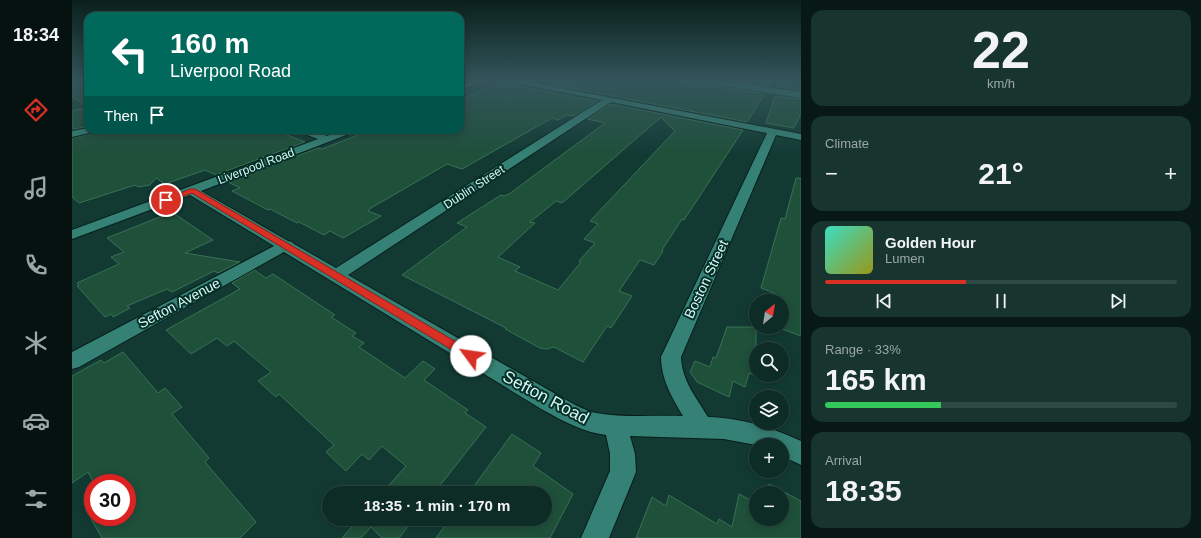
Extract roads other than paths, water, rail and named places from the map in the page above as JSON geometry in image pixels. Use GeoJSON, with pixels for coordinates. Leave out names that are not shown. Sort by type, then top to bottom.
{"type":"FeatureCollection","features":[{"type":"Feature","properties":{"kind":"street","name":"Dublin Street"},"geometry":{"type":"LineString","coordinates":[[337,275],[601,105]]}},
{"type":"Feature","properties":{"kind":"street"},"geometry":{"type":"LineString","coordinates":[[641,105],[801,137]]}},
{"type":"Feature","properties":{"kind":"street"},"geometry":{"type":"LineString","coordinates":[[72,134],[84,131]]}},
{"type":"Feature","properties":{"kind":"street","name":"Boston Street"},"geometry":{"type":"LineString","coordinates":[[701,427],[679,388],[670,364],[671,357],[774,131]]}},
{"type":"Feature","properties":{"kind":"street"},"geometry":{"type":"LineString","coordinates":[[313,134],[327,139]]}},
{"type":"Feature","properties":{"kind":"street","name":"Liverpool Road"},"geometry":{"type":"LineString","coordinates":[[72,235],[340,134]]}},
{"type":"Feature","properties":{"kind":"street","name":"Sefton Road"},"geometry":{"type":"LineString","coordinates":[[192,191],[337,275],[551,403],[580,418],[595,423],[615,426],[724,428],[749,432],[774,440],[801,453]]}},
{"type":"Feature","properties":{"kind":"street","name":"Sefton Avenue"},"geometry":{"type":"LineString","coordinates":[[72,361],[286,245]]}},
{"type":"Feature","properties":{"kind":"street"},"geometry":{"type":"LineString","coordinates":[[595,538],[620,482],[624,468],[623,454],[615,426]]}}]}
